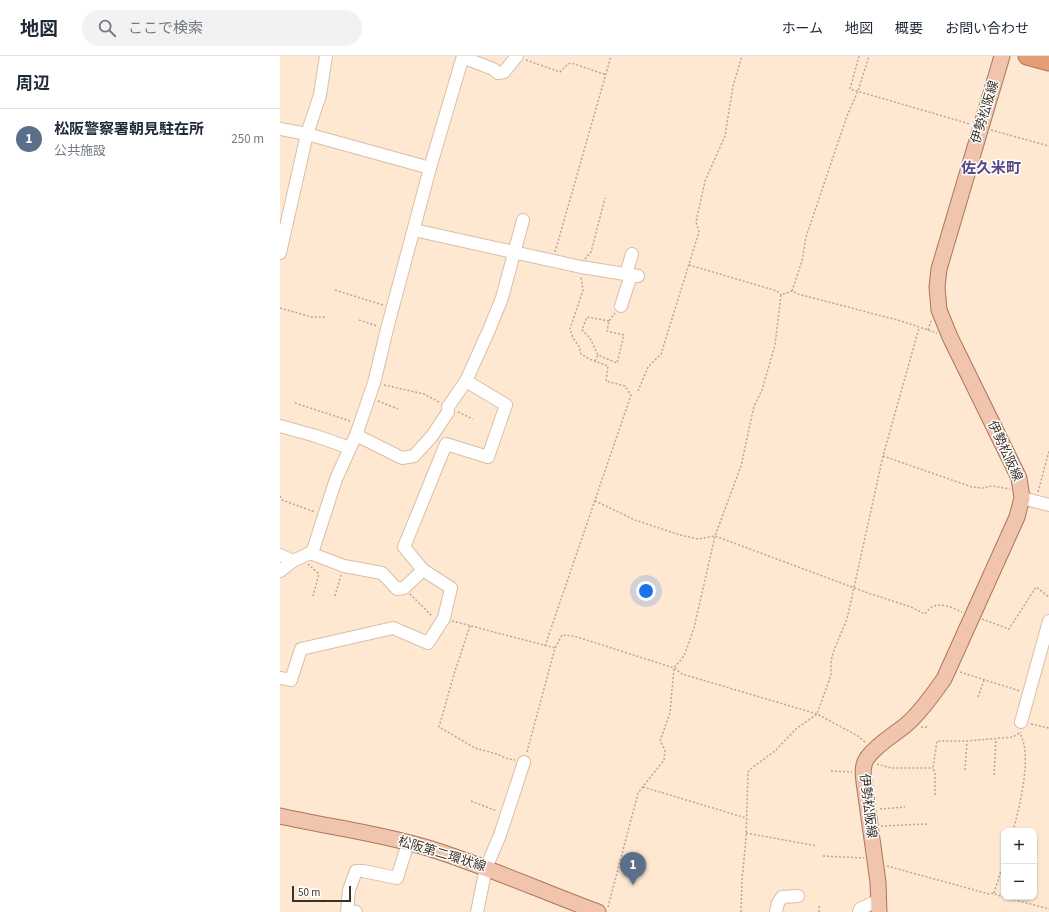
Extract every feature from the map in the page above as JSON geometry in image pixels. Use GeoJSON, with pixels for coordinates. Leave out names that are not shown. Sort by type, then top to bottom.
{"type":"FeatureCollection","features":[{"type":"Feature","properties":{"kind":"highway"},"geometry":{"type":"LineString","coordinates":[[1028,56],[1049,62]]}},
{"type":"Feature","properties":{"kind":"main road","name":"伊勢松阪線"},"geometry":{"type":"LineString","coordinates":[[879,906],[876,863],[868,808],[868,761],[908,723],[930,699],[944,679],[1017,516],[1029,499],[950,337],[939,306],[937,288],[939,269],[1002,56]]}},
{"type":"Feature","properties":{"kind":"main road","name":"松阪第二環状線"},"geometry":{"type":"LineString","coordinates":[[280,816],[408,842],[459,858],[598,912]]}},
{"type":"Feature","properties":{"kind":"street"},"geometry":{"type":"LineString","coordinates":[[280,253],[307,134],[320,96],[326,56]]}},
{"type":"Feature","properties":{"kind":"street"},"geometry":{"type":"LineString","coordinates":[[280,571],[313,550],[336,479],[358,430],[374,383],[392,308],[430,168],[465,56],[467,59],[493,69],[498,73],[504,72],[516,56]]}},
{"type":"Feature","properties":{"kind":"street"},"geometry":{"type":"LineString","coordinates":[[280,128],[430,168]]}},
{"type":"Feature","properties":{"kind":"street"},"geometry":{"type":"LineString","coordinates":[[358,430],[402,458],[414,456],[432,436],[448,412],[448,407],[466,381],[489,330],[502,298],[523,220]]}},
{"type":"Feature","properties":{"kind":"street"},"geometry":{"type":"LineString","coordinates":[[414,230],[581,267],[632,275]]}},
{"type":"Feature","properties":{"kind":"street"},"geometry":{"type":"LineString","coordinates":[[621,306],[632,275],[632,254]]}},
{"type":"Feature","properties":{"kind":"street"},"geometry":{"type":"LineString","coordinates":[[280,678],[291,680],[301,649],[393,628],[428,643],[444,618],[451,588],[423,570],[404,547],[446,444],[488,457],[506,405],[466,381]]}},
{"type":"Feature","properties":{"kind":"street"},"geometry":{"type":"LineString","coordinates":[[280,426],[316,436],[350,448]]}},
{"type":"Feature","properties":{"kind":"street"},"geometry":{"type":"LineString","coordinates":[[1029,499],[1049,505]]}},
{"type":"Feature","properties":{"kind":"street"},"geometry":{"type":"LineString","coordinates":[[280,555],[301,557],[382,572],[397,589],[404,588],[423,570]]}},
{"type":"Feature","properties":{"kind":"street"},"geometry":{"type":"LineString","coordinates":[[1020,728],[1049,621]]}},
{"type":"Feature","properties":{"kind":"street"},"geometry":{"type":"LineString","coordinates":[[477,912],[486,868],[507,814],[524,762]]}},
{"type":"Feature","properties":{"kind":"street"},"geometry":{"type":"LineString","coordinates":[[356,912],[347,912],[349,890],[356,871],[397,878],[408,842]]}},
{"type":"Feature","properties":{"kind":"street"},"geometry":{"type":"LineString","coordinates":[[776,912],[778,903],[782,897],[798,896]]}},
{"type":"Feature","properties":{"kind":"street"},"geometry":{"type":"LineString","coordinates":[[859,912],[860,909],[879,906]]}},
{"type":"Feature","properties":{"kind":"path"},"geometry":{"type":"LineString","coordinates":[[516,56],[560,72],[568,64],[572,63],[604,74],[607,73]]}},
{"type":"Feature","properties":{"kind":"path"},"geometry":{"type":"LineString","coordinates":[[553,260],[611,56]]}},
{"type":"Feature","properties":{"kind":"path"},"geometry":{"type":"LineString","coordinates":[[638,391],[648,367],[661,354],[689,265],[699,232],[696,222],[705,181],[725,136],[733,86],[742,56]]}},
{"type":"Feature","properties":{"kind":"path"},"geometry":{"type":"LineString","coordinates":[[859,56],[850,89],[1049,146]]}},
{"type":"Feature","properties":{"kind":"path"},"geometry":{"type":"LineString","coordinates":[[792,291],[802,261],[806,237],[869,56]]}},
{"type":"Feature","properties":{"kind":"path"},"geometry":{"type":"LineString","coordinates":[[545,646],[630,395],[626,386],[606,381],[608,366],[581,354],[579,346],[573,338],[570,329],[583,290],[581,267],[590,252],[605,198]]}},
{"type":"Feature","properties":{"kind":"path"},"geometry":{"type":"LineString","coordinates":[[689,265],[777,291],[781,295]]}},
{"type":"Feature","properties":{"kind":"path"},"geometry":{"type":"LineString","coordinates":[[335,290],[392,308]]}},
{"type":"Feature","properties":{"kind":"path"},"geometry":{"type":"LineString","coordinates":[[781,295],[792,291],[798,294],[950,337]]}},
{"type":"Feature","properties":{"kind":"path"},"geometry":{"type":"LineString","coordinates":[[607,912],[638,793],[664,760],[665,750],[660,741],[670,713],[674,668],[684,656],[694,628],[715,536],[741,466],[754,406],[762,390],[775,345],[781,295]]}},
{"type":"Feature","properties":{"kind":"path"},"geometry":{"type":"LineString","coordinates":[[609,322],[587,317],[582,330],[590,338],[598,354],[616,362],[624,335],[607,331],[609,322],[621,306]]}},
{"type":"Feature","properties":{"kind":"path"},"geometry":{"type":"LineString","coordinates":[[280,308],[312,317],[326,317]]}},
{"type":"Feature","properties":{"kind":"path"},"geometry":{"type":"LineString","coordinates":[[359,320],[387,329]]}},
{"type":"Feature","properties":{"kind":"path"},"geometry":{"type":"LineString","coordinates":[[741,912],[747,818],[748,772],[752,767],[775,751],[796,729],[817,714],[831,675],[834,650],[847,619],[883,456],[919,328]]}},
{"type":"Feature","properties":{"kind":"path"},"geometry":{"type":"LineString","coordinates":[[595,361],[598,354]]}},
{"type":"Feature","properties":{"kind":"path"},"geometry":{"type":"LineString","coordinates":[[374,383],[424,394],[473,419]]}},
{"type":"Feature","properties":{"kind":"path"},"geometry":{"type":"LineString","coordinates":[[368,398],[398,409]]}},
{"type":"Feature","properties":{"kind":"path"},"geometry":{"type":"LineString","coordinates":[[294,403],[358,430]]}},
{"type":"Feature","properties":{"kind":"path"},"geometry":{"type":"LineString","coordinates":[[883,456],[972,487],[983,488],[992,486],[1016,490],[1029,499],[1049,452]]}},
{"type":"Feature","properties":{"kind":"path"},"geometry":{"type":"LineString","coordinates":[[280,496],[282,500],[324,515]]}},
{"type":"Feature","properties":{"kind":"path"},"geometry":{"type":"LineString","coordinates":[[595,501],[635,520],[680,535],[698,539],[715,536],[868,592],[911,606],[925,614],[931,607],[937,605],[946,606],[1008,629],[1036,587],[1049,597]]}},
{"type":"Feature","properties":{"kind":"path"},"geometry":{"type":"LineString","coordinates":[[301,557],[319,574],[313,596]]}},
{"type":"Feature","properties":{"kind":"path"},"geometry":{"type":"LineString","coordinates":[[335,596],[344,566]]}},
{"type":"Feature","properties":{"kind":"path"},"geometry":{"type":"LineString","coordinates":[[404,588],[431,615],[555,648]]}},
{"type":"Feature","properties":{"kind":"path"},"geometry":{"type":"LineString","coordinates":[[470,626],[439,726],[475,748],[497,754],[508,759],[524,762],[555,648],[562,635],[574,636],[674,668],[682,674],[817,714],[858,736],[865,742],[868,761]]}},
{"type":"Feature","properties":{"kind":"path"},"geometry":{"type":"LineString","coordinates":[[951,666],[957,671],[1029,694]]}},
{"type":"Feature","properties":{"kind":"path"},"geometry":{"type":"LineString","coordinates":[[978,697],[984,680]]}},
{"type":"Feature","properties":{"kind":"path"},"geometry":{"type":"LineString","coordinates":[[1020,728],[1049,728]]}},
{"type":"Feature","properties":{"kind":"path"},"geometry":{"type":"LineString","coordinates":[[935,794],[935,772],[933,768],[937,741],[1013,738],[1020,728]]}},
{"type":"Feature","properties":{"kind":"path"},"geometry":{"type":"LineString","coordinates":[[1014,828],[1025,774],[1025,753],[1020,728]]}},
{"type":"Feature","properties":{"kind":"path"},"geometry":{"type":"LineString","coordinates":[[994,775],[996,739]]}},
{"type":"Feature","properties":{"kind":"path"},"geometry":{"type":"LineString","coordinates":[[965,770],[967,741]]}},
{"type":"Feature","properties":{"kind":"path"},"geometry":{"type":"LineString","coordinates":[[831,771],[868,761],[892,768],[933,768]]}},
{"type":"Feature","properties":{"kind":"path"},"geometry":{"type":"LineString","coordinates":[[643,787],[747,818]]}},
{"type":"Feature","properties":{"kind":"path"},"geometry":{"type":"LineString","coordinates":[[471,801],[507,814]]}},
{"type":"Feature","properties":{"kind":"path"},"geometry":{"type":"LineString","coordinates":[[868,808],[905,807]]}},
{"type":"Feature","properties":{"kind":"path"},"geometry":{"type":"LineString","coordinates":[[871,827],[926,824]]}},
{"type":"Feature","properties":{"kind":"path"},"geometry":{"type":"LineString","coordinates":[[746,833],[816,846]]}},
{"type":"Feature","properties":{"kind":"path"},"geometry":{"type":"LineString","coordinates":[[823,856],[872,859],[876,863],[989,894],[994,893],[1049,909]]}},
{"type":"Feature","properties":{"kind":"path"},"geometry":{"type":"LineString","coordinates":[[994,893],[1003,864]]}},
{"type":"Feature","properties":{"kind":"path"},"geometry":{"type":"LineString","coordinates":[[819,906],[819,912]]}},
{"type":"Feature","properties":{"kind":"place","name":"松阪警察署朝見駐在所"},"geometry":{"type":"Point","coordinates":[633,885]}},
{"type":"Feature","properties":{"kind":"district","name":"佐久米町"},"geometry":{"type":"Point","coordinates":[991,168]}}]}
